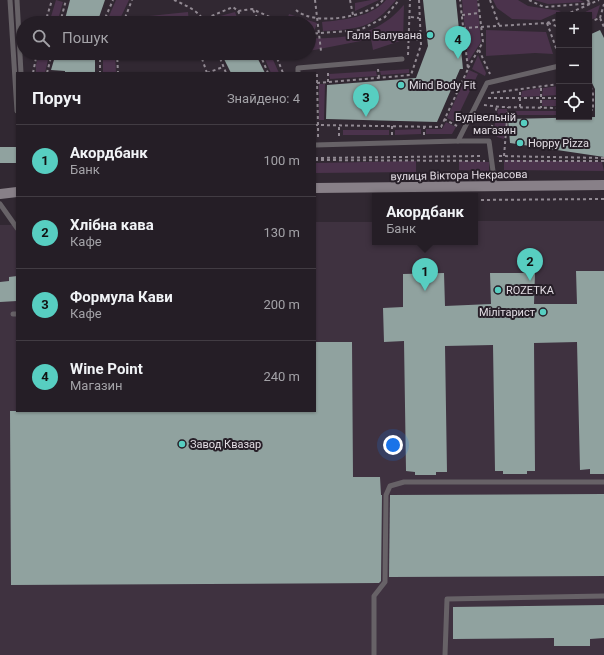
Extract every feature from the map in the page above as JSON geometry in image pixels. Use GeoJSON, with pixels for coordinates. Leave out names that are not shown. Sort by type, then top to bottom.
{"type":"FeatureCollection","features":[{"type":"Feature","properties":{"kind":"main road","name":"вулиця Віктора Некрасова"},"geometry":{"type":"LineString","coordinates":[[316,188],[604,185]]}},
{"type":"Feature","properties":{"kind":"main road"},"geometry":{"type":"LineString","coordinates":[[0,194],[16,192]]}},
{"type":"Feature","properties":{"kind":"lane"},"geometry":{"type":"LineString","coordinates":[[10,0],[16,95]]}},
{"type":"Feature","properties":{"kind":"lane"},"geometry":{"type":"LineString","coordinates":[[17,0],[18,16]]}},
{"type":"Feature","properties":{"kind":"lane"},"geometry":{"type":"LineString","coordinates":[[298,72],[298,68],[402,59]]}},
{"type":"Feature","properties":{"kind":"lane"},"geometry":{"type":"LineString","coordinates":[[20,60],[21,72]]}},
{"type":"Feature","properties":{"kind":"lane"},"geometry":{"type":"LineString","coordinates":[[458,141],[488,83],[556,67]]}},
{"type":"Feature","properties":{"kind":"lane"},"geometry":{"type":"LineString","coordinates":[[316,145],[489,141],[495,186]]}},
{"type":"Feature","properties":{"kind":"lane"},"geometry":{"type":"LineString","coordinates":[[0,204],[16,227]]}},
{"type":"Feature","properties":{"kind":"lane"},"geometry":{"type":"LineString","coordinates":[[374,655],[374,596],[385,582],[386,494],[390,486],[404,482],[604,482]]}},
{"type":"Feature","properties":{"kind":"lane"},"geometry":{"type":"LineString","coordinates":[[445,655],[447,599],[604,596]]}},
{"type":"Feature","properties":{"kind":"path"},"geometry":{"type":"LineString","coordinates":[[47,16],[52,0]]}},
{"type":"Feature","properties":{"kind":"path"},"geometry":{"type":"LineString","coordinates":[[62,16],[66,0]]}},
{"type":"Feature","properties":{"kind":"path"},"geometry":{"type":"LineString","coordinates":[[106,16],[113,0]]}},
{"type":"Feature","properties":{"kind":"path"},"geometry":{"type":"LineString","coordinates":[[126,16],[132,0]]}},
{"type":"Feature","properties":{"kind":"path"},"geometry":{"type":"LineString","coordinates":[[174,0],[188,6],[200,16]]}},
{"type":"Feature","properties":{"kind":"path"},"geometry":{"type":"LineString","coordinates":[[315,0],[321,51]]}},
{"type":"Feature","properties":{"kind":"path"},"geometry":{"type":"LineString","coordinates":[[350,0],[353,16]]}},
{"type":"Feature","properties":{"kind":"path"},"geometry":{"type":"LineString","coordinates":[[318,17],[333,19],[353,16],[379,4],[382,0]]}},
{"type":"Feature","properties":{"kind":"path"},"geometry":{"type":"LineString","coordinates":[[319,34],[360,30],[385,17],[399,0]]}},
{"type":"Feature","properties":{"kind":"path"},"geometry":{"type":"LineString","coordinates":[[402,59],[408,56],[410,0]]}},
{"type":"Feature","properties":{"kind":"path"},"geometry":{"type":"LineString","coordinates":[[317,83],[411,75],[421,45],[419,0]]}},
{"type":"Feature","properties":{"kind":"path"},"geometry":{"type":"LineString","coordinates":[[460,0],[468,69]]}},
{"type":"Feature","properties":{"kind":"path"},"geometry":{"type":"LineString","coordinates":[[316,125],[441,127],[468,69],[483,42],[478,0]]}},
{"type":"Feature","properties":{"kind":"path"},"geometry":{"type":"LineString","coordinates":[[490,0],[500,25]]}},
{"type":"Feature","properties":{"kind":"path"},"geometry":{"type":"LineString","coordinates":[[529,0],[544,7],[592,3]]}},
{"type":"Feature","properties":{"kind":"path"},"geometry":{"type":"LineString","coordinates":[[587,0],[592,3]]}},
{"type":"Feature","properties":{"kind":"path"},"geometry":{"type":"LineString","coordinates":[[572,12],[599,0]]}},
{"type":"Feature","properties":{"kind":"path"},"geometry":{"type":"LineString","coordinates":[[604,4],[600,18],[604,26]]}},
{"type":"Feature","properties":{"kind":"path"},"geometry":{"type":"LineString","coordinates":[[211,16],[233,7],[238,11],[240,16]]}},
{"type":"Feature","properties":{"kind":"path"},"geometry":{"type":"LineString","coordinates":[[238,11],[252,9],[268,16]]}},
{"type":"Feature","properties":{"kind":"path"},"geometry":{"type":"LineString","coordinates":[[252,9],[256,16]]}},
{"type":"Feature","properties":{"kind":"path"},"geometry":{"type":"LineString","coordinates":[[296,10],[299,13],[313,16]]}},
{"type":"Feature","properties":{"kind":"path"},"geometry":{"type":"LineString","coordinates":[[462,15],[479,13]]}},
{"type":"Feature","properties":{"kind":"path"},"geometry":{"type":"LineString","coordinates":[[410,17],[419,18]]}},
{"type":"Feature","properties":{"kind":"path"},"geometry":{"type":"LineString","coordinates":[[592,21],[600,18]]}},
{"type":"Feature","properties":{"kind":"path"},"geometry":{"type":"LineString","coordinates":[[463,28],[547,23],[556,19]]}},
{"type":"Feature","properties":{"kind":"path"},"geometry":{"type":"LineString","coordinates":[[547,23],[556,26]]}},
{"type":"Feature","properties":{"kind":"path"},"geometry":{"type":"LineString","coordinates":[[547,23],[556,48]]}},
{"type":"Feature","properties":{"kind":"path"},"geometry":{"type":"LineString","coordinates":[[409,40],[420,40]]}},
{"type":"Feature","properties":{"kind":"path"},"geometry":{"type":"LineString","coordinates":[[479,50],[493,82]]}},
{"type":"Feature","properties":{"kind":"path"},"geometry":{"type":"LineString","coordinates":[[33,72],[35,60]]}},
{"type":"Feature","properties":{"kind":"path"},"geometry":{"type":"LineString","coordinates":[[47,72],[50,60]]}},
{"type":"Feature","properties":{"kind":"path"},"geometry":{"type":"LineString","coordinates":[[100,60],[100,72]]}},
{"type":"Feature","properties":{"kind":"path"},"geometry":{"type":"LineString","coordinates":[[117,60],[118,72]]}},
{"type":"Feature","properties":{"kind":"path"},"geometry":{"type":"LineString","coordinates":[[203,60],[207,72]]}},
{"type":"Feature","properties":{"kind":"path"},"geometry":{"type":"LineString","coordinates":[[220,60],[226,72]]}},
{"type":"Feature","properties":{"kind":"path"},"geometry":{"type":"LineString","coordinates":[[263,60],[268,72]]}},
{"type":"Feature","properties":{"kind":"path"},"geometry":{"type":"LineString","coordinates":[[278,60],[283,72]]}},
{"type":"Feature","properties":{"kind":"path"},"geometry":{"type":"LineString","coordinates":[[210,72],[223,67]]}},
{"type":"Feature","properties":{"kind":"path"},"geometry":{"type":"LineString","coordinates":[[378,69],[379,78]]}},
{"type":"Feature","properties":{"kind":"path"},"geometry":{"type":"LineString","coordinates":[[328,73],[328,82]]}},
{"type":"Feature","properties":{"kind":"path"},"geometry":{"type":"LineString","coordinates":[[316,145],[317,74]]}},
{"type":"Feature","properties":{"kind":"path"},"geometry":{"type":"LineString","coordinates":[[483,92],[494,93],[541,88],[556,85]]}},
{"type":"Feature","properties":{"kind":"path"},"geometry":{"type":"LineString","coordinates":[[541,88],[542,108]]}},
{"type":"Feature","properties":{"kind":"path"},"geometry":{"type":"LineString","coordinates":[[520,90],[520,107]]}},
{"type":"Feature","properties":{"kind":"path"},"geometry":{"type":"LineString","coordinates":[[592,91],[592,110]]}},
{"type":"Feature","properties":{"kind":"path"},"geometry":{"type":"LineString","coordinates":[[478,101],[556,98]]}},
{"type":"Feature","properties":{"kind":"path"},"geometry":{"type":"LineString","coordinates":[[478,101],[508,107],[556,108]]}},
{"type":"Feature","properties":{"kind":"path"},"geometry":{"type":"LineString","coordinates":[[493,141],[492,126],[498,106]]}},
{"type":"Feature","properties":{"kind":"path"},"geometry":{"type":"LineString","coordinates":[[504,156],[508,107]]}},
{"type":"Feature","properties":{"kind":"path"},"geometry":{"type":"LineString","coordinates":[[444,119],[464,129]]}},
{"type":"Feature","properties":{"kind":"path"},"geometry":{"type":"LineString","coordinates":[[339,139],[340,126]]}},
{"type":"Feature","properties":{"kind":"path"},"geometry":{"type":"LineString","coordinates":[[392,126],[392,138]]}},
{"type":"Feature","properties":{"kind":"path"},"geometry":{"type":"LineString","coordinates":[[424,126],[424,137]]}},
{"type":"Feature","properties":{"kind":"path"},"geometry":{"type":"LineString","coordinates":[[491,159],[504,156],[604,160]]}},
{"type":"Feature","properties":{"kind":"path"},"geometry":{"type":"LineString","coordinates":[[316,159],[604,160]]}},
{"type":"Feature","properties":{"kind":"path"},"geometry":{"type":"LineString","coordinates":[[478,200],[604,199]]}},
{"type":"Feature","properties":{"kind":"shaded area"},"geometry":{"type":"Polygon","coordinates":[[[56,0],[63,2],[59,16],[51,16],[56,0]]]}},
{"type":"Feature","properties":{"kind":"shaded area"},"geometry":{"type":"Polygon","coordinates":[[[116,0],[129,0],[121,16],[109,16],[116,0]]]}},
{"type":"Feature","properties":{"kind":"shaded area"},"geometry":{"type":"Polygon","coordinates":[[[379,0],[355,11],[355,3],[379,0]]]}},
{"type":"Feature","properties":{"kind":"shaded area"},"geometry":{"type":"Polygon","coordinates":[[[386,0],[396,0],[379,17],[364,26],[323,31],[322,22],[357,17],[380,6],[386,0]]]}},
{"type":"Feature","properties":{"kind":"shaded area"},"geometry":{"type":"Polygon","coordinates":[[[462,0],[477,0],[481,42],[468,62],[462,0]]]}},
{"type":"Feature","properties":{"kind":"shaded area"},"geometry":{"type":"Polygon","coordinates":[[[493,0],[518,0],[528,6],[561,11],[541,20],[512,19],[497,8],[493,0]]]}},
{"type":"Feature","properties":{"kind":"shaded area"},"geometry":{"type":"Polygon","coordinates":[[[534,0],[579,0],[584,2],[548,4],[534,0]]]}},
{"type":"Feature","properties":{"kind":"shaded area"},"geometry":{"type":"Polygon","coordinates":[[[404,5],[403,40],[373,50],[371,39],[316,50],[316,38],[348,36],[368,31],[377,27],[395,14],[404,5]]]}},
{"type":"Feature","properties":{"kind":"shaded area"},"geometry":{"type":"Polygon","coordinates":[[[600,5],[596,18],[592,19],[592,12],[585,12],[600,5]]]}},
{"type":"Feature","properties":{"kind":"shaded area"},"geometry":{"type":"Polygon","coordinates":[[[188,12],[188,16],[149,16],[188,12]]]}},
{"type":"Feature","properties":{"kind":"shaded area"},"geometry":{"type":"Polygon","coordinates":[[[235,12],[236,16],[220,16],[235,12]]]}},
{"type":"Feature","properties":{"kind":"shaded area"},"geometry":{"type":"Polygon","coordinates":[[[486,30],[546,32],[553,54],[535,53],[486,56],[486,30]]]}},
{"type":"Feature","properties":{"kind":"shaded area"},"geometry":{"type":"Polygon","coordinates":[[[478,55],[486,73],[485,76],[472,69],[478,55]]]}},
{"type":"Feature","properties":{"kind":"shaded area"},"geometry":{"type":"Polygon","coordinates":[[[37,60],[48,60],[45,72],[36,72],[37,60]]]}},
{"type":"Feature","properties":{"kind":"shaded area"},"geometry":{"type":"Polygon","coordinates":[[[103,60],[115,60],[116,72],[103,72],[103,60]]]}},
{"type":"Feature","properties":{"kind":"shaded area"},"geometry":{"type":"Polygon","coordinates":[[[265,60],[273,60],[279,72],[271,72],[265,60]]]}},
{"type":"Feature","properties":{"kind":"shaded area"},"geometry":{"type":"Polygon","coordinates":[[[409,69],[409,73],[381,75],[380,71],[409,69]]]}},
{"type":"Feature","properties":{"kind":"shaded area"},"geometry":{"type":"Polygon","coordinates":[[[469,70],[478,74],[455,122],[447,118],[469,70]]]}},
{"type":"Feature","properties":{"kind":"shaded area"},"geometry":{"type":"Polygon","coordinates":[[[376,71],[377,76],[330,79],[329,74],[376,71]]]}},
{"type":"Feature","properties":{"kind":"shaded area"},"geometry":{"type":"Polygon","coordinates":[[[319,84],[325,84],[324,120],[319,120],[319,84]]]}},
{"type":"Feature","properties":{"kind":"shaded area"},"geometry":{"type":"Polygon","coordinates":[[[556,86],[556,95],[542,96],[543,88],[556,86]]]}},
{"type":"Feature","properties":{"kind":"shaded area"},"geometry":{"type":"Polygon","coordinates":[[[540,88],[540,96],[521,97],[522,91],[540,88]]]}},
{"type":"Feature","properties":{"kind":"shaded area"},"geometry":{"type":"Polygon","coordinates":[[[542,100],[556,100],[556,106],[542,106],[542,100]]]}},
{"type":"Feature","properties":{"kind":"shaded area"},"geometry":{"type":"Polygon","coordinates":[[[498,109],[507,109],[504,139],[497,137],[494,128],[498,109]]]}},
{"type":"Feature","properties":{"kind":"shaded area"},"geometry":{"type":"Polygon","coordinates":[[[511,111],[556,111],[556,115],[511,115],[511,111]]]}},
{"type":"Feature","properties":{"kind":"shaded area"},"geometry":{"type":"Polygon","coordinates":[[[446,122],[456,127],[452,134],[426,134],[426,129],[442,129],[446,122]]]}},
{"type":"Feature","properties":{"kind":"shaded area"},"geometry":{"type":"Polygon","coordinates":[[[421,129],[421,134],[395,135],[395,130],[421,129]]]}},
{"type":"Feature","properties":{"kind":"shaded area"},"geometry":{"type":"Polygon","coordinates":[[[343,130],[389,130],[389,135],[343,135],[343,130]]]}},
{"type":"Feature","properties":{"kind":"shaded area"},"geometry":{"type":"Polygon","coordinates":[[[504,160],[602,162],[604,171],[504,170],[504,160]]]}},
{"type":"Feature","properties":{"kind":"shaded area"},"geometry":{"type":"Polygon","coordinates":[[[416,161],[416,172],[316,173],[316,163],[416,161]]]}},
{"type":"Feature","properties":{"kind":"shaded area"},"geometry":{"type":"Polygon","coordinates":[[[459,161],[489,162],[489,171],[459,170],[459,161]]]}},
{"type":"Feature","properties":{"kind":"shaded area"},"geometry":{"type":"Polygon","coordinates":[[[478,221],[604,221],[604,655],[0,655],[0,225],[16,225],[16,412],[316,412],[316,222],[372,222],[372,245],[478,245],[478,221]]]}},
{"type":"Feature","properties":{"kind":"building"},"geometry":{"type":"Polygon","coordinates":[[[70,0],[105,0],[99,16],[66,16],[70,0]]]}},
{"type":"Feature","properties":{"kind":"building"},"geometry":{"type":"Polygon","coordinates":[[[423,0],[456,0],[463,69],[460,69],[437,122],[326,119],[327,85],[416,78],[428,46],[423,0]]]}},
{"type":"Feature","properties":{"kind":"building"},"geometry":{"type":"Polygon","coordinates":[[[600,30],[604,38],[604,157],[510,143],[508,119],[556,118],[556,120],[592,120],[592,117],[595,117],[595,89],[592,83],[592,34],[600,30]]]}},
{"type":"Feature","properties":{"kind":"building"},"geometry":{"type":"Polygon","coordinates":[[[54,60],[95,60],[95,72],[65,72],[51,70],[54,60]]]}},
{"type":"Feature","properties":{"kind":"building"},"geometry":{"type":"Polygon","coordinates":[[[224,60],[258,60],[264,72],[230,72],[224,60]]]}},
{"type":"Feature","properties":{"kind":"building"},"geometry":{"type":"Polygon","coordinates":[[[0,147],[16,147],[16,163],[0,163],[0,147]]]}},
{"type":"Feature","properties":{"kind":"building"},"geometry":{"type":"Polygon","coordinates":[[[576,271],[604,271],[604,474],[590,474],[590,469],[580,470],[577,342],[534,343],[535,471],[527,471],[527,474],[503,474],[503,471],[495,471],[493,345],[445,346],[447,472],[436,472],[436,475],[415,475],[415,472],[406,471],[404,341],[384,342],[383,308],[403,307],[403,274],[444,273],[445,306],[491,304],[490,273],[535,273],[534,304],[577,304],[576,271]]]}},
{"type":"Feature","properties":{"kind":"building"},"geometry":{"type":"Polygon","coordinates":[[[16,276],[16,301],[0,302],[0,282],[9,281],[9,277],[16,276]]]}},
{"type":"Feature","properties":{"kind":"building","name":"Завод Квазар"},"geometry":{"type":"Polygon","coordinates":[[[316,342],[352,342],[353,477],[380,477],[382,495],[381,581],[379,583],[11,585],[10,411],[316,412],[316,342]]]}},
{"type":"Feature","properties":{"kind":"building"},"geometry":{"type":"Polygon","coordinates":[[[604,494],[604,576],[389,577],[390,495],[604,494]]]}},
{"type":"Feature","properties":{"kind":"building"},"geometry":{"type":"Polygon","coordinates":[[[604,605],[604,638],[590,639],[590,646],[554,646],[554,638],[453,639],[453,607],[604,605]]]}},
{"type":"Feature","properties":{"kind":"place","name":"Галя Балувана"},"geometry":{"type":"Point","coordinates":[430,35]}},
{"type":"Feature","properties":{"kind":"place","name":"Wine Point"},"geometry":{"type":"Point","coordinates":[458,59]}},
{"type":"Feature","properties":{"kind":"place","name":"Mind Body Fit"},"geometry":{"type":"Point","coordinates":[401,85]}},
{"type":"Feature","properties":{"kind":"place","name":"Формула Кави"},"geometry":{"type":"Point","coordinates":[366,117]}},
{"type":"Feature","properties":{"kind":"place","name":"Будівельній магазин"},"geometry":{"type":"Point","coordinates":[524,123]}},
{"type":"Feature","properties":{"kind":"place","name":"Hoppy Pizza"},"geometry":{"type":"Point","coordinates":[520,143]}},
{"type":"Feature","properties":{"kind":"place","name":"Хлібна кава"},"geometry":{"type":"Point","coordinates":[530,281]}},
{"type":"Feature","properties":{"kind":"place","name":"ROZETKA"},"geometry":{"type":"Point","coordinates":[498,290]}},
{"type":"Feature","properties":{"kind":"place","name":"Акордбанк"},"geometry":{"type":"Point","coordinates":[425,291]}},
{"type":"Feature","properties":{"kind":"place","name":"Мілітарист"},"geometry":{"type":"Point","coordinates":[543,312]}},
{"type":"Feature","properties":{"kind":"place","name":"Завод Квазар"},"geometry":{"type":"Point","coordinates":[182,444]}}]}
